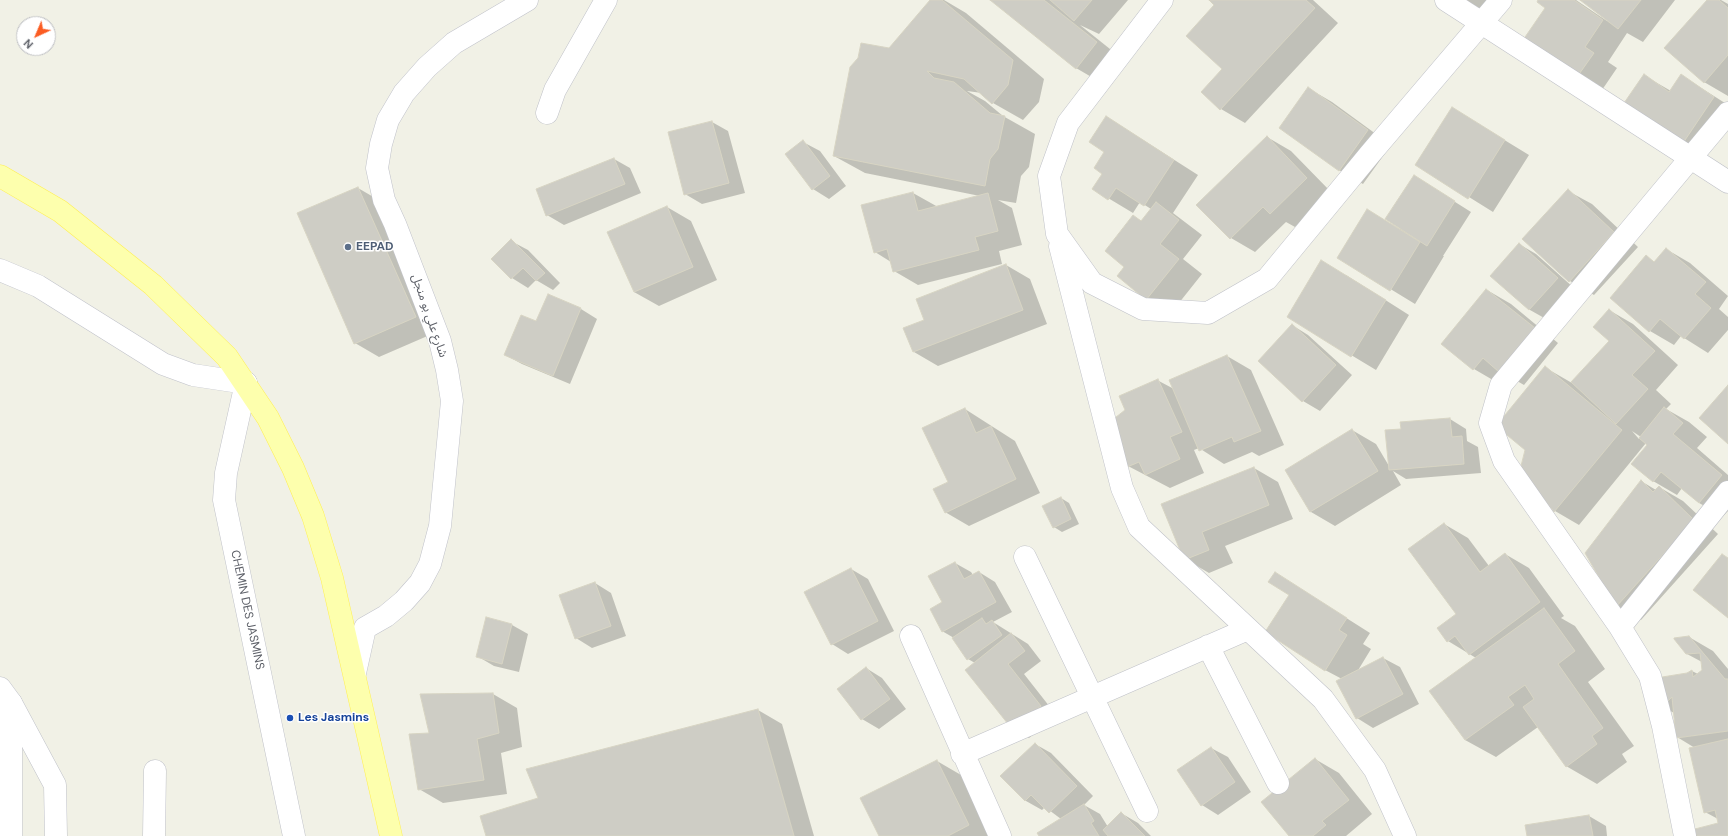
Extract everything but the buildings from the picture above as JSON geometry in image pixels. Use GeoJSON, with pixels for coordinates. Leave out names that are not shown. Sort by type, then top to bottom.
{"type":"FeatureCollection","features":[{"type":"Feature","properties":{"kind":"main road"},"geometry":{"type":"LineString","coordinates":[[0,176],[60,210],[153,285],[227,357],[246,383],[268,418],[293,468],[313,516],[332,578],[392,836]]}},
{"type":"Feature","properties":{"kind":"street","name":"شارع علي بو منجل"},"geometry":{"type":"LineString","coordinates":[[355,673],[365,628],[386,616],[404,600],[420,583],[430,564],[440,526],[452,401],[440,341],[395,224],[384,200],[377,168],[381,144],[388,120],[404,93],[427,67],[454,43],[527,0]]}},
{"type":"Feature","properties":{"kind":"street"},"geometry":{"type":"LineString","coordinates":[[547,113],[555,90],[606,0]]}},
{"type":"Feature","properties":{"kind":"street"},"geometry":{"type":"LineString","coordinates":[[1162,0],[1068,123],[1048,176],[1057,234],[1122,488],[1139,527],[1324,699],[1375,770],[1405,836]]}},
{"type":"Feature","properties":{"kind":"street"},"geometry":{"type":"LineString","coordinates":[[1446,0],[1728,182]]}},
{"type":"Feature","properties":{"kind":"street"},"geometry":{"type":"LineString","coordinates":[[1057,234],[1092,283],[1143,309],[1208,313],[1267,279],[1370,154],[1501,0]]}},
{"type":"Feature","properties":{"kind":"street"},"geometry":{"type":"LineString","coordinates":[[1685,836],[1663,726],[1650,676],[1620,627],[1504,461],[1490,423],[1501,385],[1692,158],[1728,112]]}},
{"type":"Feature","properties":{"kind":"street"},"geometry":{"type":"LineString","coordinates":[[0,270],[38,286],[163,364],[193,375],[246,383]]}},
{"type":"Feature","properties":{"kind":"street","name":"CHEMIN DES JASMINS"},"geometry":{"type":"LineString","coordinates":[[246,383],[226,473],[224,500],[294,836]]}},
{"type":"Feature","properties":{"kind":"street"},"geometry":{"type":"LineString","coordinates":[[1620,627],[1728,492]]}},
{"type":"Feature","properties":{"kind":"street"},"geometry":{"type":"LineString","coordinates":[[1025,557],[1091,698],[1147,811]]}},
{"type":"Feature","properties":{"kind":"street"},"geometry":{"type":"LineString","coordinates":[[962,754],[1248,629]]}},
{"type":"Feature","properties":{"kind":"street"},"geometry":{"type":"LineString","coordinates":[[911,636],[962,754],[1000,836]]}},
{"type":"Feature","properties":{"kind":"street"},"geometry":{"type":"LineString","coordinates":[[1208,646],[1278,783]]}},
{"type":"Feature","properties":{"kind":"street"},"geometry":{"type":"LineString","coordinates":[[6,696],[11,836]]}},
{"type":"Feature","properties":{"kind":"street"},"geometry":{"type":"LineString","coordinates":[[6,696],[55,785],[56,836]]}},
{"type":"Feature","properties":{"kind":"street"},"geometry":{"type":"LineString","coordinates":[[154,836],[155,771]]}},
{"type":"Feature","properties":{"kind":"place","name":"EEPAD"},"geometry":{"type":"Point","coordinates":[348,247]}},
{"type":"Feature","properties":{"kind":"place","name":"Les Jasmins"},"geometry":{"type":"Point","coordinates":[290,718]}}]}
